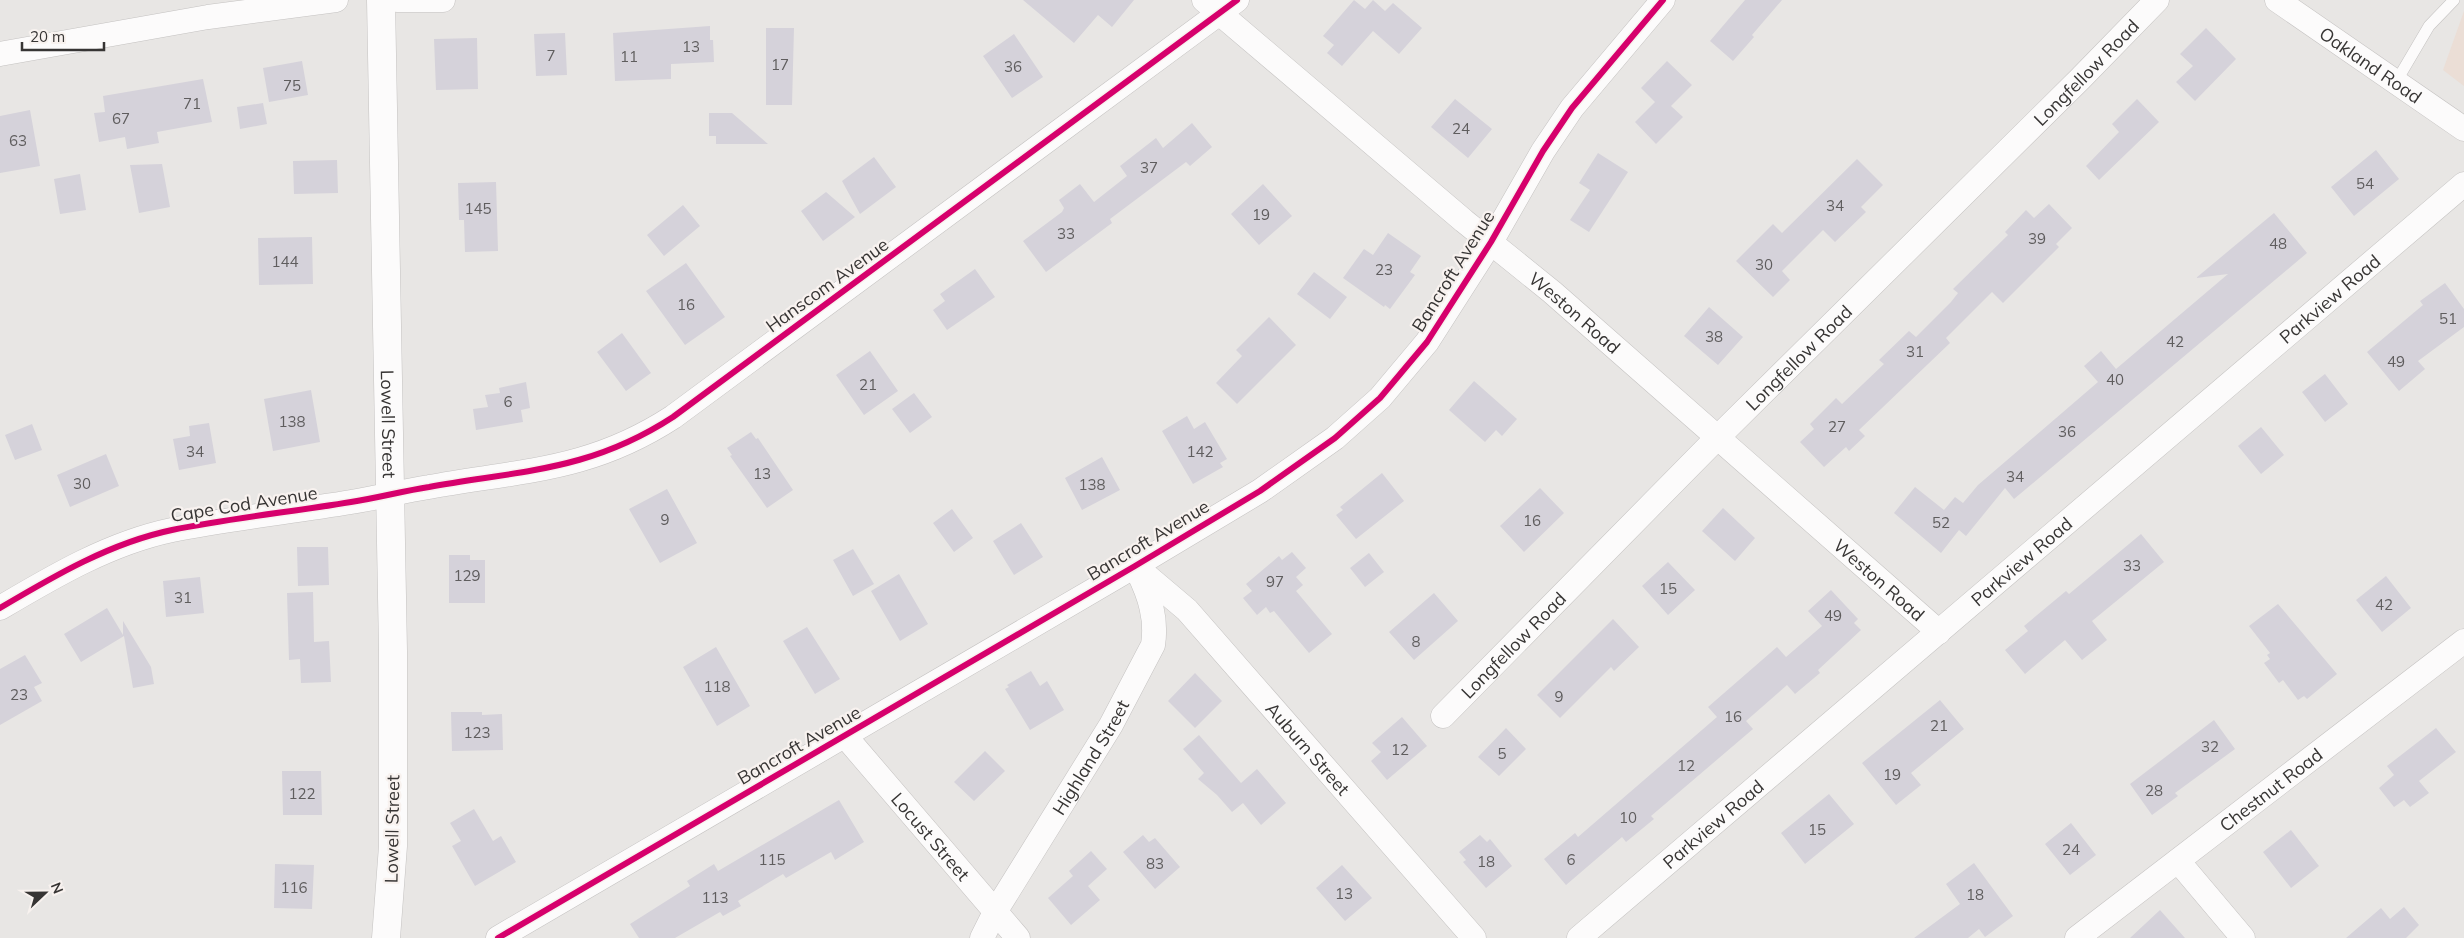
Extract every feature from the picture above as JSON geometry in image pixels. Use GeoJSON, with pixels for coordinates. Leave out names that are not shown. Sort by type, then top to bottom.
{"type":"FeatureCollection","features":[{"type":"Feature","properties":{"kind":"main road","name":"Lowell Street"},"geometry":{"type":"LineString","coordinates":[[381,0],[394,806],[390,911],[386,938]]}},
{"type":"Feature","properties":{"kind":"street"},"geometry":{"type":"LineString","coordinates":[[0,54],[202,9],[336,0]]}},
{"type":"Feature","properties":{"kind":"street"},"geometry":{"type":"LineString","coordinates":[[397,0],[443,0]]}},
{"type":"Feature","properties":{"kind":"street","name":"Bancroft Avenue"},"geometry":{"type":"LineString","coordinates":[[498,938],[1135,566],[1260,491],[1335,438],[1380,398],[1427,342],[1491,242],[1528,176],[1572,108],[1663,0]]}},
{"type":"Feature","properties":{"kind":"street","name":"Longfellow Road"},"geometry":{"type":"LineString","coordinates":[[1443,716],[1718,436],[2074,86],[2157,0]]}},
{"type":"Feature","properties":{"kind":"street","name":"Oakland Road"},"geometry":{"type":"LineString","coordinates":[[2277,0],[2464,129]]}},
{"type":"Feature","properties":{"kind":"street","name":"Hanscom Avenue"},"geometry":{"type":"LineString","coordinates":[[390,495],[571,463],[616,449],[655,429],[1220,4]]}},
{"type":"Feature","properties":{"kind":"street","name":"Weston Road"},"geometry":{"type":"LineString","coordinates":[[1220,4],[1491,242],[1552,292],[1718,436],[1939,632]]}},
{"type":"Feature","properties":{"kind":"street","name":"Parkview Road"},"geometry":{"type":"LineString","coordinates":[[1579,938],[2464,184]]}},
{"type":"Feature","properties":{"kind":"street","name":"Cape Cod Avenue"},"geometry":{"type":"LineString","coordinates":[[0,608],[59,574],[117,547],[152,535],[171,530],[390,495]]}},
{"type":"Feature","properties":{"kind":"street","name":"Highland Street"},"geometry":{"type":"LineString","coordinates":[[982,938],[995,912],[1111,725],[1153,645],[1155,633],[1153,612],[1144,584],[1135,566]]}},
{"type":"Feature","properties":{"kind":"street","name":"Auburn Street"},"geometry":{"type":"LineString","coordinates":[[1135,566],[1187,610],[1474,938]]}},
{"type":"Feature","properties":{"kind":"street","name":"Chestnut Road"},"geometry":{"type":"LineString","coordinates":[[2077,938],[2464,641]]}},
{"type":"Feature","properties":{"kind":"street","name":"Locust Street"},"geometry":{"type":"LineString","coordinates":[[844,736],[1018,938]]}},
{"type":"Feature","properties":{"kind":"street"},"geometry":{"type":"LineString","coordinates":[[2178,861],[2243,938]]}},
{"type":"Feature","properties":{"kind":"lane"},"geometry":{"type":"LineString","coordinates":[[2396,82],[2429,26],[2454,0]]}},
{"type":"Feature","properties":{"kind":"shaded area"},"geometry":{"type":"Polygon","coordinates":[[[2464,11],[2464,86],[2443,70],[2464,11]]]}},
{"type":"Feature","properties":{"kind":"building"},"geometry":{"type":"Polygon","coordinates":[[[1023,0],[1134,0],[1112,27],[1098,15],[1074,43],[1023,0]]]}},
{"type":"Feature","properties":{"kind":"building"},"geometry":{"type":"Polygon","coordinates":[[[1354,0],[1365,9],[1373,0],[1385,11],[1393,3],[1422,28],[1399,54],[1373,31],[1342,66],[1327,53],[1334,45],[1323,36],[1354,0]]]}},
{"type":"Feature","properties":{"kind":"building"},"geometry":{"type":"Polygon","coordinates":[[[1745,0],[1782,0],[1733,61],[1710,41],[1745,0]]]}},
{"type":"Feature","properties":{"kind":"building"},"geometry":{"type":"Polygon","coordinates":[[[710,26],[710,40],[713,40],[714,62],[671,64],[671,79],[615,81],[613,33],[710,26]]]}},
{"type":"Feature","properties":{"kind":"building"},"geometry":{"type":"Polygon","coordinates":[[[766,28],[794,28],[792,105],[766,105],[766,28]]]}},
{"type":"Feature","properties":{"kind":"building"},"geometry":{"type":"Polygon","coordinates":[[[2206,28],[2236,59],[2195,101],[2176,82],[2193,66],[2180,54],[2206,28]]]}},
{"type":"Feature","properties":{"kind":"building"},"geometry":{"type":"Polygon","coordinates":[[[565,33],[567,75],[536,76],[534,34],[565,33]]]}},
{"type":"Feature","properties":{"kind":"building"},"geometry":{"type":"Polygon","coordinates":[[[1014,34],[1043,77],[1012,98],[983,56],[1014,34]]]}},
{"type":"Feature","properties":{"kind":"building"},"geometry":{"type":"Polygon","coordinates":[[[477,38],[478,89],[436,90],[434,39],[477,38]]]}},
{"type":"Feature","properties":{"kind":"building"},"geometry":{"type":"Polygon","coordinates":[[[302,61],[308,95],[269,102],[263,68],[302,61]]]}},
{"type":"Feature","properties":{"kind":"building"},"geometry":{"type":"Polygon","coordinates":[[[1667,61],[1692,85],[1671,106],[1683,117],[1656,144],[1635,122],[1655,102],[1641,88],[1667,61]]]}},
{"type":"Feature","properties":{"kind":"building"},"geometry":{"type":"Polygon","coordinates":[[[203,79],[212,122],[157,132],[159,143],[127,149],[125,137],[99,142],[94,113],[105,112],[103,96],[203,79]]]}},
{"type":"Feature","properties":{"kind":"building"},"geometry":{"type":"Polygon","coordinates":[[[1455,99],[1492,129],[1468,158],[1431,127],[1455,99]]]}},
{"type":"Feature","properties":{"kind":"building"},"geometry":{"type":"Polygon","coordinates":[[[2137,99],[2159,122],[2099,180],[2086,166],[2119,132],[2112,124],[2137,99]]]}},
{"type":"Feature","properties":{"kind":"building"},"geometry":{"type":"Polygon","coordinates":[[[263,103],[267,124],[240,129],[237,107],[263,103]]]}},
{"type":"Feature","properties":{"kind":"building"},"geometry":{"type":"Polygon","coordinates":[[[30,110],[40,166],[0,173],[0,116],[30,110]]]}},
{"type":"Feature","properties":{"kind":"building"},"geometry":{"type":"Polygon","coordinates":[[[709,113],[732,113],[768,144],[716,144],[716,136],[709,136],[709,113]]]}},
{"type":"Feature","properties":{"kind":"building"},"geometry":{"type":"Polygon","coordinates":[[[1192,123],[1212,147],[1190,166],[1186,162],[1110,219],[1112,223],[1046,272],[1023,241],[1062,212],[1064,208],[1059,200],[1080,184],[1094,202],[1127,176],[1120,166],[1156,138],[1163,148],[1192,123]]]}},
{"type":"Feature","properties":{"kind":"building"},"geometry":{"type":"Polygon","coordinates":[[[2376,150],[2399,179],[2354,216],[2331,187],[2376,150]]]}},
{"type":"Feature","properties":{"kind":"building"},"geometry":{"type":"Polygon","coordinates":[[[1598,153],[1628,172],[1589,232],[1570,220],[1590,190],[1579,183],[1598,153]]]}},
{"type":"Feature","properties":{"kind":"building"},"geometry":{"type":"Polygon","coordinates":[[[874,157],[896,187],[860,214],[842,181],[874,157]]]}},
{"type":"Feature","properties":{"kind":"building"},"geometry":{"type":"Polygon","coordinates":[[[1857,159],[1883,185],[1861,207],[1866,212],[1835,242],[1823,230],[1782,271],[1790,280],[1773,297],[1736,261],[1773,224],[1782,233],[1857,159]]]}},
{"type":"Feature","properties":{"kind":"building"},"geometry":{"type":"Polygon","coordinates":[[[337,160],[338,193],[294,194],[293,161],[337,160]]]}},
{"type":"Feature","properties":{"kind":"building"},"geometry":{"type":"Polygon","coordinates":[[[162,164],[170,207],[139,213],[130,165],[162,164]]]}},
{"type":"Feature","properties":{"kind":"building"},"geometry":{"type":"Polygon","coordinates":[[[80,174],[86,210],[60,214],[54,179],[80,174]]]}},
{"type":"Feature","properties":{"kind":"building"},"geometry":{"type":"Polygon","coordinates":[[[496,182],[498,251],[465,252],[464,220],[459,220],[458,183],[496,182]]]}},
{"type":"Feature","properties":{"kind":"building"},"geometry":{"type":"Polygon","coordinates":[[[1263,184],[1292,216],[1259,245],[1231,214],[1263,184]]]}},
{"type":"Feature","properties":{"kind":"building"},"geometry":{"type":"Polygon","coordinates":[[[826,192],[855,217],[823,241],[801,211],[826,192]]]}},
{"type":"Feature","properties":{"kind":"building"},"geometry":{"type":"Polygon","coordinates":[[[2049,204],[2072,228],[2056,244],[2059,247],[2003,303],[1992,292],[1946,338],[1950,343],[1859,430],[1865,436],[1849,451],[1846,447],[1824,467],[1800,442],[1814,429],[1810,424],[1836,398],[1842,404],[1884,364],[1879,360],[1909,331],[1916,337],[1951,302],[1958,293],[1953,289],[2008,235],[2005,232],[2026,210],[2034,218],[2049,204]]]}},
{"type":"Feature","properties":{"kind":"building"},"geometry":{"type":"Polygon","coordinates":[[[683,205],[700,226],[664,256],[647,235],[683,205]]]}},
{"type":"Feature","properties":{"kind":"building"},"geometry":{"type":"Polygon","coordinates":[[[2274,213],[2307,253],[2014,499],[2005,488],[1966,536],[1959,530],[1941,553],[1894,513],[1915,487],[1944,510],[1955,497],[1963,503],[1978,485],[2098,382],[2084,366],[2101,351],[2116,369],[2228,274],[2196,278],[2274,213]]]}},
{"type":"Feature","properties":{"kind":"building"},"geometry":{"type":"Polygon","coordinates":[[[1388,233],[1421,256],[1410,272],[1415,275],[1390,309],[1385,305],[1384,307],[1343,278],[1364,249],[1373,255],[1388,233]]]}},
{"type":"Feature","properties":{"kind":"building"},"geometry":{"type":"Polygon","coordinates":[[[312,237],[313,284],[259,285],[258,238],[312,237]]]}},
{"type":"Feature","properties":{"kind":"building"},"geometry":{"type":"Polygon","coordinates":[[[686,263],[725,317],[685,345],[646,291],[686,263]]]}},
{"type":"Feature","properties":{"kind":"building"},"geometry":{"type":"Polygon","coordinates":[[[975,269],[995,297],[947,330],[933,310],[945,301],[940,294],[975,269]]]}},
{"type":"Feature","properties":{"kind":"building"},"geometry":{"type":"Polygon","coordinates":[[[1314,272],[1347,297],[1330,319],[1297,294],[1314,272]]]}},
{"type":"Feature","properties":{"kind":"building"},"geometry":{"type":"Polygon","coordinates":[[[2445,283],[2464,309],[2464,327],[2418,361],[2425,369],[2399,391],[2367,352],[2423,305],[2420,301],[2445,283]]]}},
{"type":"Feature","properties":{"kind":"building"},"geometry":{"type":"Polygon","coordinates":[[[1709,307],[1743,337],[1718,365],[1684,336],[1709,307]]]}},
{"type":"Feature","properties":{"kind":"building"},"geometry":{"type":"Polygon","coordinates":[[[1269,317],[1296,345],[1237,404],[1216,383],[1242,356],[1236,350],[1269,317]]]}},
{"type":"Feature","properties":{"kind":"building"},"geometry":{"type":"Polygon","coordinates":[[[622,333],[651,373],[626,391],[597,352],[622,333]]]}},
{"type":"Feature","properties":{"kind":"building"},"geometry":{"type":"Polygon","coordinates":[[[870,351],[898,391],[864,415],[836,375],[870,351]]]}},
{"type":"Feature","properties":{"kind":"building"},"geometry":{"type":"Polygon","coordinates":[[[2325,374],[2348,404],[2325,422],[2302,392],[2325,374]]]}},
{"type":"Feature","properties":{"kind":"building"},"geometry":{"type":"Polygon","coordinates":[[[1474,381],[1517,419],[1502,436],[1496,430],[1485,442],[1449,410],[1474,381]]]}},
{"type":"Feature","properties":{"kind":"building"},"geometry":{"type":"Polygon","coordinates":[[[526,382],[530,408],[521,410],[523,422],[476,430],[473,409],[488,407],[485,395],[500,393],[499,388],[526,382]]]}},
{"type":"Feature","properties":{"kind":"building"},"geometry":{"type":"Polygon","coordinates":[[[311,390],[320,442],[273,451],[264,399],[311,390]]]}},
{"type":"Feature","properties":{"kind":"building"},"geometry":{"type":"Polygon","coordinates":[[[914,393],[932,417],[910,433],[892,409],[914,393]]]}},
{"type":"Feature","properties":{"kind":"building"},"geometry":{"type":"Polygon","coordinates":[[[1187,416],[1194,429],[1205,422],[1227,459],[1220,463],[1223,467],[1193,484],[1162,431],[1187,416]]]}},
{"type":"Feature","properties":{"kind":"building"},"geometry":{"type":"Polygon","coordinates":[[[209,423],[216,463],[179,470],[173,439],[190,436],[189,426],[209,423]]]}},
{"type":"Feature","properties":{"kind":"building"},"geometry":{"type":"Polygon","coordinates":[[[32,424],[42,450],[15,460],[5,435],[32,424]]]}},
{"type":"Feature","properties":{"kind":"building"},"geometry":{"type":"Polygon","coordinates":[[[2261,427],[2284,455],[2261,474],[2238,446],[2261,427]]]}},
{"type":"Feature","properties":{"kind":"building"},"geometry":{"type":"Polygon","coordinates":[[[751,432],[756,439],[758,438],[793,490],[767,508],[730,456],[732,455],[727,448],[751,432]]]}},
{"type":"Feature","properties":{"kind":"building"},"geometry":{"type":"Polygon","coordinates":[[[106,454],[119,486],[70,507],[57,475],[106,454]]]}},
{"type":"Feature","properties":{"kind":"building"},"geometry":{"type":"Polygon","coordinates":[[[1102,457],[1120,490],[1082,510],[1065,478],[1102,457]]]}},
{"type":"Feature","properties":{"kind":"building"},"geometry":{"type":"Polygon","coordinates":[[[1382,473],[1404,501],[1356,539],[1336,515],[1343,510],[1340,507],[1382,473]]]}},
{"type":"Feature","properties":{"kind":"building"},"geometry":{"type":"Polygon","coordinates":[[[1540,488],[1564,513],[1524,552],[1500,526],[1540,488]]]}},
{"type":"Feature","properties":{"kind":"building"},"geometry":{"type":"Polygon","coordinates":[[[667,489],[697,543],[660,563],[629,509],[667,489]]]}},
{"type":"Feature","properties":{"kind":"building"},"geometry":{"type":"Polygon","coordinates":[[[1723,508],[1755,538],[1735,561],[1702,531],[1723,508]]]}},
{"type":"Feature","properties":{"kind":"building"},"geometry":{"type":"Polygon","coordinates":[[[952,509],[973,538],[954,552],[933,523],[952,509]]]}},
{"type":"Feature","properties":{"kind":"building"},"geometry":{"type":"Polygon","coordinates":[[[1021,523],[1043,557],[1014,575],[993,541],[1021,523]]]}},
{"type":"Feature","properties":{"kind":"building"},"geometry":{"type":"Polygon","coordinates":[[[2141,534],[2164,562],[2092,621],[2107,640],[2082,660],[2065,640],[2025,674],[2005,650],[2028,631],[2024,626],[2066,591],[2069,594],[2141,534]]]}},
{"type":"Feature","properties":{"kind":"building"},"geometry":{"type":"Polygon","coordinates":[[[297,547],[328,547],[329,585],[298,586],[297,547]]]}},
{"type":"Feature","properties":{"kind":"building"},"geometry":{"type":"Polygon","coordinates":[[[853,549],[874,584],[853,596],[833,560],[853,549]]]}},
{"type":"Feature","properties":{"kind":"building"},"geometry":{"type":"Polygon","coordinates":[[[1292,552],[1306,568],[1296,577],[1303,585],[1296,591],[1332,634],[1309,653],[1274,611],[1270,613],[1266,607],[1257,615],[1243,598],[1252,591],[1246,584],[1279,556],[1282,560],[1292,552]]]}},
{"type":"Feature","properties":{"kind":"building"},"geometry":{"type":"Polygon","coordinates":[[[1369,553],[1384,572],[1365,587],[1350,568],[1369,553]]]}},
{"type":"Feature","properties":{"kind":"building"},"geometry":{"type":"Polygon","coordinates":[[[449,555],[470,555],[470,560],[485,560],[485,603],[449,603],[449,555]]]}},
{"type":"Feature","properties":{"kind":"building"},"geometry":{"type":"Polygon","coordinates":[[[1668,562],[1695,590],[1668,615],[1642,586],[1668,562]]]}},
{"type":"Feature","properties":{"kind":"building"},"geometry":{"type":"Polygon","coordinates":[[[899,574],[928,624],[900,641],[871,591],[899,574]]]}},
{"type":"Feature","properties":{"kind":"building"},"geometry":{"type":"Polygon","coordinates":[[[2386,576],[2411,608],[2382,632],[2356,600],[2386,576]]]}},
{"type":"Feature","properties":{"kind":"building"},"geometry":{"type":"Polygon","coordinates":[[[200,577],[204,613],[166,617],[163,581],[200,577]]]}},
{"type":"Feature","properties":{"kind":"building"},"geometry":{"type":"Polygon","coordinates":[[[1831,590],[1858,619],[1854,623],[1861,630],[1818,670],[1820,673],[1795,694],[1787,685],[1746,721],[1753,729],[1651,816],[1654,819],[1626,842],[1622,837],[1566,885],[1544,859],[1575,833],[1578,837],[1717,717],[1708,707],[1777,647],[1786,657],[1822,626],[1808,611],[1831,590]]]}},
{"type":"Feature","properties":{"kind":"building"},"geometry":{"type":"Polygon","coordinates":[[[313,592],[314,642],[329,641],[331,682],[301,683],[300,659],[289,660],[287,593],[313,592]]]}},
{"type":"Feature","properties":{"kind":"building"},"geometry":{"type":"Polygon","coordinates":[[[1434,593],[1458,621],[1414,660],[1389,632],[1434,593]]]}},
{"type":"Feature","properties":{"kind":"building"},"geometry":{"type":"Polygon","coordinates":[[[2278,604],[2337,674],[2307,699],[2304,696],[2298,700],[2283,680],[2279,683],[2264,663],[2270,659],[2267,655],[2270,653],[2249,626],[2278,604]]]}},
{"type":"Feature","properties":{"kind":"building"},"geometry":{"type":"Polygon","coordinates":[[[107,608],[123,635],[123,621],[151,667],[154,684],[133,688],[124,636],[81,662],[64,634],[107,608]]]}},
{"type":"Feature","properties":{"kind":"building"},"geometry":{"type":"Polygon","coordinates":[[[1613,619],[1639,647],[1614,671],[1611,667],[1560,718],[1537,695],[1613,619]]]}},
{"type":"Feature","properties":{"kind":"building"},"geometry":{"type":"Polygon","coordinates":[[[807,627],[840,679],[815,694],[783,641],[807,627]]]}},
{"type":"Feature","properties":{"kind":"building"},"geometry":{"type":"Polygon","coordinates":[[[716,647],[750,706],[717,726],[683,667],[716,647]]]}},
{"type":"Feature","properties":{"kind":"building"},"geometry":{"type":"Polygon","coordinates":[[[25,655],[42,683],[34,687],[42,701],[0,725],[0,669],[25,655]]]}},
{"type":"Feature","properties":{"kind":"building"},"geometry":{"type":"Polygon","coordinates":[[[1031,671],[1040,686],[1047,681],[1064,710],[1030,730],[1005,689],[1009,687],[1007,685],[1031,671]]]}},
{"type":"Feature","properties":{"kind":"building"},"geometry":{"type":"Polygon","coordinates":[[[1195,673],[1222,701],[1195,728],[1168,701],[1195,673]]]}},
{"type":"Feature","properties":{"kind":"building"},"geometry":{"type":"Polygon","coordinates":[[[1940,700],[1964,729],[1911,773],[1921,785],[1896,805],[1862,763],[1940,700]]]}},
{"type":"Feature","properties":{"kind":"building"},"geometry":{"type":"Polygon","coordinates":[[[451,712],[482,712],[482,715],[502,714],[503,750],[452,751],[451,712]]]}},
{"type":"Feature","properties":{"kind":"building"},"geometry":{"type":"Polygon","coordinates":[[[1402,717],[1427,746],[1387,780],[1371,761],[1381,752],[1372,743],[1402,717]]]}},
{"type":"Feature","properties":{"kind":"building"},"geometry":{"type":"Polygon","coordinates":[[[2214,720],[2235,749],[2175,793],[2178,796],[2152,815],[2130,784],[2214,720]]]}},
{"type":"Feature","properties":{"kind":"building"},"geometry":{"type":"Polygon","coordinates":[[[1506,728],[1526,749],[1499,776],[1478,757],[1506,728]]]}},
{"type":"Feature","properties":{"kind":"building"},"geometry":{"type":"Polygon","coordinates":[[[2436,728],[2456,752],[2419,781],[2429,793],[2410,807],[2404,800],[2394,807],[2379,788],[2394,775],[2387,766],[2436,728]]]}},
{"type":"Feature","properties":{"kind":"building"},"geometry":{"type":"Polygon","coordinates":[[[1199,735],[1241,783],[1257,769],[1286,803],[1261,825],[1243,803],[1232,812],[1217,795],[1198,779],[1204,773],[1183,749],[1199,735]]]}},
{"type":"Feature","properties":{"kind":"building"},"geometry":{"type":"Polygon","coordinates":[[[985,751],[1005,771],[974,801],[954,782],[985,751]]]}},
{"type":"Feature","properties":{"kind":"building"},"geometry":{"type":"Polygon","coordinates":[[[282,771],[321,771],[322,815],[283,815],[282,771]]]}},
{"type":"Feature","properties":{"kind":"building"},"geometry":{"type":"Polygon","coordinates":[[[1829,794],[1854,824],[1805,864],[1781,833],[1829,794]]]}},
{"type":"Feature","properties":{"kind":"building"},"geometry":{"type":"Polygon","coordinates":[[[839,800],[864,842],[835,860],[831,852],[786,878],[783,874],[738,901],[741,906],[723,916],[720,912],[675,938],[639,938],[630,924],[690,886],[687,881],[714,864],[718,871],[839,800]]]}},
{"type":"Feature","properties":{"kind":"building"},"geometry":{"type":"Polygon","coordinates":[[[474,809],[493,841],[501,836],[516,862],[475,886],[452,846],[461,841],[450,823],[474,809]]]}},
{"type":"Feature","properties":{"kind":"building"},"geometry":{"type":"Polygon","coordinates":[[[2071,823],[2096,855],[2070,875],[2045,844],[2071,823]]]}},
{"type":"Feature","properties":{"kind":"building"},"geometry":{"type":"Polygon","coordinates":[[[2291,830],[2319,866],[2291,888],[2263,852],[2291,830]]]}},
{"type":"Feature","properties":{"kind":"building"},"geometry":{"type":"Polygon","coordinates":[[[1143,835],[1149,842],[1155,838],[1180,867],[1155,889],[1123,852],[1143,835]]]}},
{"type":"Feature","properties":{"kind":"building"},"geometry":{"type":"Polygon","coordinates":[[[1480,835],[1487,842],[1490,839],[1512,866],[1486,888],[1463,862],[1466,860],[1459,852],[1480,835]]]}},
{"type":"Feature","properties":{"kind":"building"},"geometry":{"type":"Polygon","coordinates":[[[1091,851],[1107,869],[1088,886],[1100,900],[1071,925],[1048,898],[1073,876],[1069,871],[1091,851]]]}},
{"type":"Feature","properties":{"kind":"building"},"geometry":{"type":"Polygon","coordinates":[[[1974,863],[2013,916],[1985,937],[1979,929],[1968,938],[1914,938],[1960,904],[1946,884],[1974,863]]]}},
{"type":"Feature","properties":{"kind":"building"},"geometry":{"type":"Polygon","coordinates":[[[275,864],[314,865],[312,909],[274,908],[275,864]]]}},
{"type":"Feature","properties":{"kind":"building"},"geometry":{"type":"Polygon","coordinates":[[[1342,865],[1372,898],[1345,921],[1316,888],[1342,865]]]}},
{"type":"Feature","properties":{"kind":"building"},"geometry":{"type":"Polygon","coordinates":[[[2404,907],[2419,925],[2406,938],[2346,938],[2381,908],[2390,919],[2404,907]]]}},
{"type":"Feature","properties":{"kind":"building"},"geometry":{"type":"Polygon","coordinates":[[[2160,910],[2185,938],[2130,938],[2160,910]]]}},
{"type":"Feature","properties":{"kind":"cycle path"},"geometry":{"type":"LineString","coordinates":[[0,608],[83,562],[127,543],[149,536],[194,526],[351,502],[526,472],[584,458],[643,435],[673,417],[1237,0]]}},
{"type":"Feature","properties":{"kind":"cycle path"},"geometry":{"type":"LineString","coordinates":[[498,938],[1135,566],[1260,491],[1335,438],[1380,398],[1427,342],[1491,242],[1543,151],[1572,108],[1663,0]]}}]}
